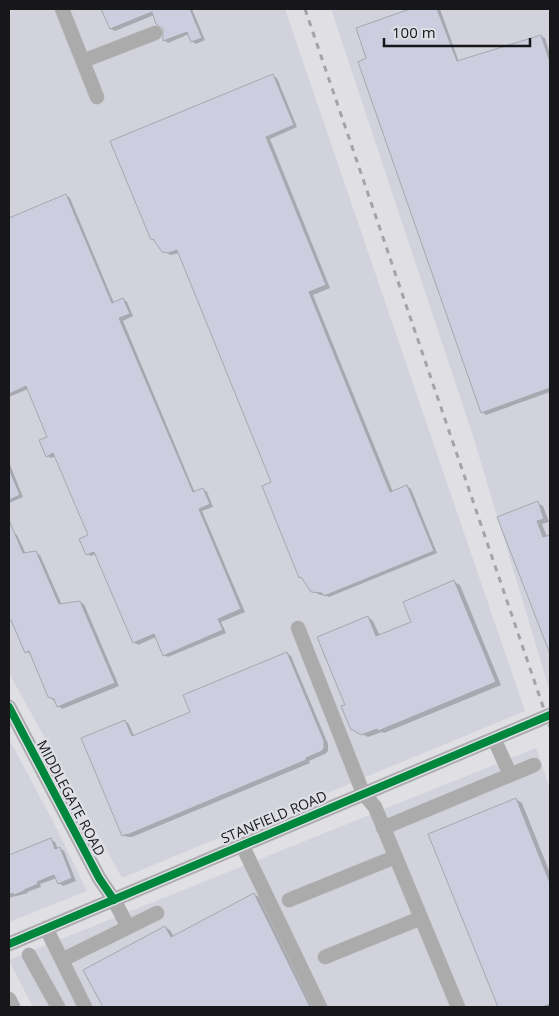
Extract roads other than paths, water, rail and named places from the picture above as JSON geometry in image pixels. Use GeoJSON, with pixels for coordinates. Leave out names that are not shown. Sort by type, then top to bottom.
{"type":"FeatureCollection","features":[{"type":"Feature","properties":{"kind":"street"},"geometry":{"type":"LineString","coordinates":[[62,9],[97,97]]}},
{"type":"Feature","properties":{"kind":"street"},"geometry":{"type":"LineString","coordinates":[[83,61],[155,33]]}},
{"type":"Feature","properties":{"kind":"street"},"geometry":{"type":"LineString","coordinates":[[298,628],[363,793],[374,807],[458,1007]]}},
{"type":"Feature","properties":{"kind":"street","name":"MIDDLEGATE ROAD"},"geometry":{"type":"LineString","coordinates":[[9,707],[99,878],[114,900],[128,927]]}},
{"type":"Feature","properties":{"kind":"street","name":"STANFIELD ROAD"},"geometry":{"type":"LineString","coordinates":[[9,944],[550,715]]}},
{"type":"Feature","properties":{"kind":"street"},"geometry":{"type":"LineString","coordinates":[[494,739],[510,774]]}},
{"type":"Feature","properties":{"kind":"street"},"geometry":{"type":"LineString","coordinates":[[383,828],[534,765]]}},
{"type":"Feature","properties":{"kind":"street"},"geometry":{"type":"LineString","coordinates":[[242,845],[320,1007]]}},
{"type":"Feature","properties":{"kind":"street"},"geometry":{"type":"LineString","coordinates":[[289,900],[395,857]]}},
{"type":"Feature","properties":{"kind":"street"},"geometry":{"type":"LineString","coordinates":[[62,960],[157,913]]}},
{"type":"Feature","properties":{"kind":"street"},"geometry":{"type":"LineString","coordinates":[[325,957],[421,918]]}},
{"type":"Feature","properties":{"kind":"street"},"geometry":{"type":"LineString","coordinates":[[46,928],[83,1004],[66,1007]]}},
{"type":"Feature","properties":{"kind":"street"},"geometry":{"type":"LineString","coordinates":[[29,955],[58,1007]]}},
{"type":"Feature","properties":{"kind":"street"},"geometry":{"type":"LineString","coordinates":[[9,999],[13,1007]]}},
{"type":"Feature","properties":{"kind":"railway"},"geometry":{"type":"LineString","coordinates":[[305,9],[550,727]]}}]}
